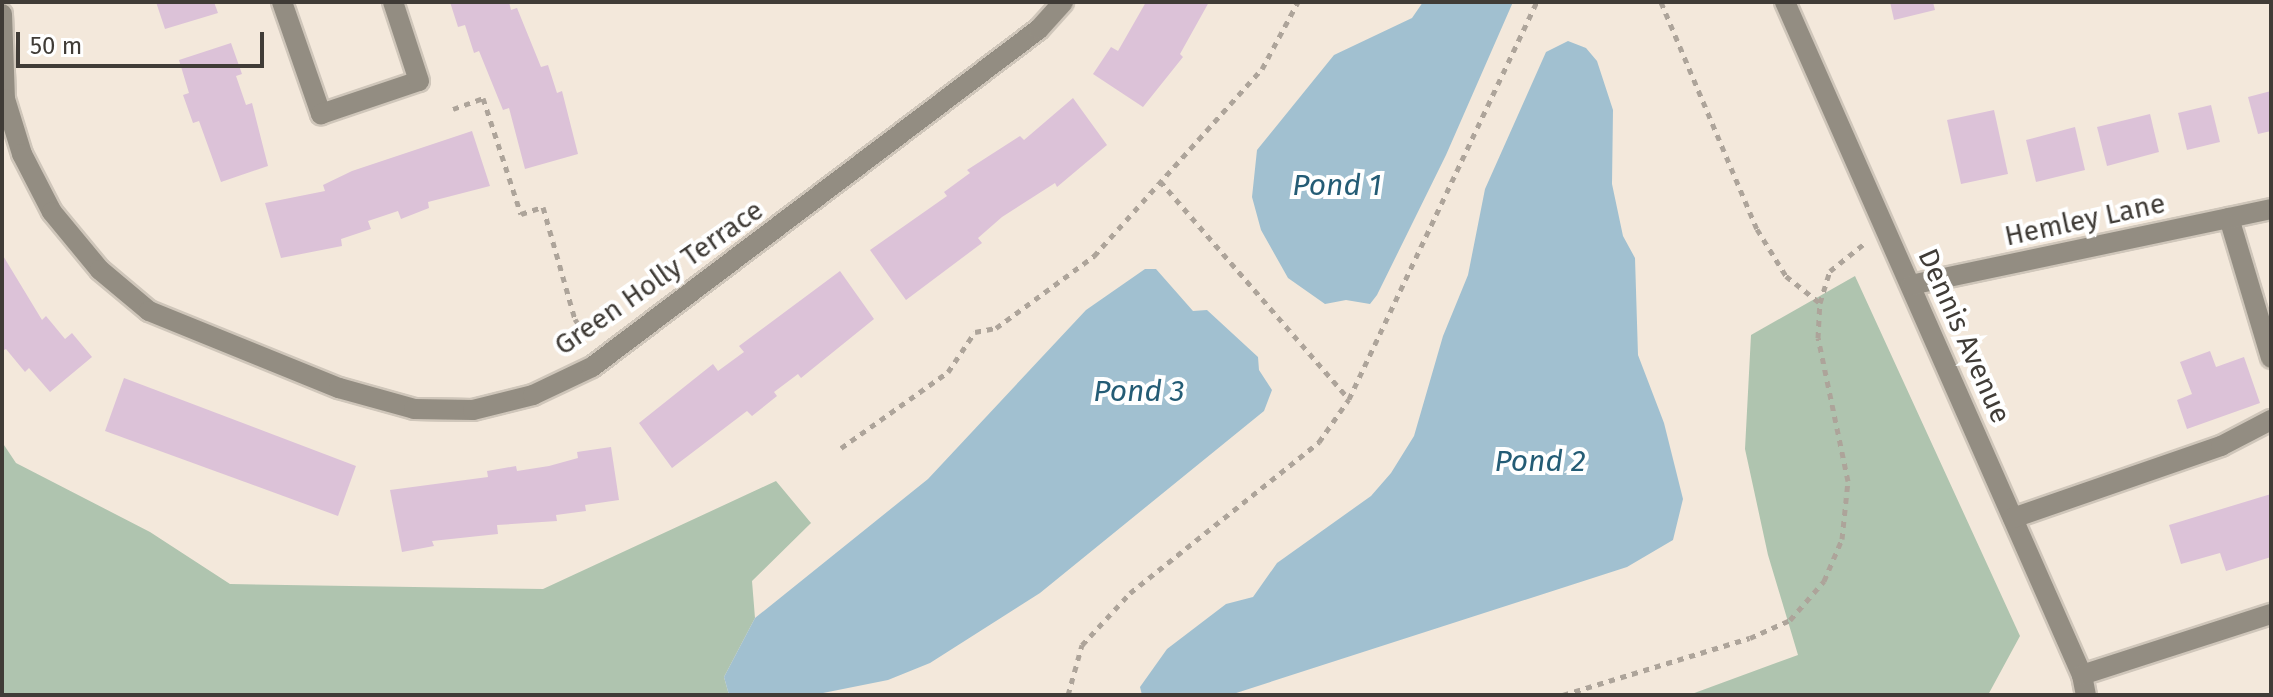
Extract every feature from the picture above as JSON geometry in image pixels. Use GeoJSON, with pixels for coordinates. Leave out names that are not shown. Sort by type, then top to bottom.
{"type":"FeatureCollection","features":[{"type":"Feature","properties":{"kind":"street"},"geometry":{"type":"LineString","coordinates":[[282,2],[321,114],[419,81],[393,2]]}},
{"type":"Feature","properties":{"kind":"street","name":"Green Holly Terrace"},"geometry":{"type":"LineString","coordinates":[[2,14],[5,99],[22,154],[52,212],[100,270],[149,311],[339,388],[414,409],[473,410],[533,395],[592,367],[1039,29],[1063,2]]}},
{"type":"Feature","properties":{"kind":"street","name":"Dennis Avenue"},"geometry":{"type":"LineString","coordinates":[[1785,2],[2084,685]]}},
{"type":"Feature","properties":{"kind":"street","name":"Hemley Lane"},"geometry":{"type":"LineString","coordinates":[[1911,285],[2271,209]]}},
{"type":"Feature","properties":{"kind":"street"},"geometry":{"type":"LineString","coordinates":[[2229,218],[2271,358]]}},
{"type":"Feature","properties":{"kind":"street"},"geometry":{"type":"LineString","coordinates":[[2013,518],[2221,446],[2271,420]]}},
{"type":"Feature","properties":{"kind":"street"},"geometry":{"type":"LineString","coordinates":[[2084,685],[2271,614]]}},
{"type":"Feature","properties":{"kind":"path"},"geometry":{"type":"LineString","coordinates":[[841,448],[948,372],[975,332],[996,328],[1094,256],[1262,69],[1298,2]]}},
{"type":"Feature","properties":{"kind":"path"},"geometry":{"type":"LineString","coordinates":[[1068,695],[1082,645],[1130,593],[1309,452],[1349,399],[1537,2]]}},
{"type":"Feature","properties":{"kind":"path"},"geometry":{"type":"LineString","coordinates":[[1661,2],[1757,229],[1786,276],[1820,303]]}},
{"type":"Feature","properties":{"kind":"path"},"geometry":{"type":"LineString","coordinates":[[453,109],[483,98],[521,214],[543,207],[575,319],[590,342]]}},
{"type":"Feature","properties":{"kind":"path"},"geometry":{"type":"LineString","coordinates":[[1160,181],[1349,399]]}},
{"type":"Feature","properties":{"kind":"path"},"geometry":{"type":"LineString","coordinates":[[1563,695],[1750,638],[1790,620],[1824,581],[1842,539],[1848,481],[1818,338],[1820,303],[1830,271],[1847,253],[1887,231]]}},
{"type":"Feature","properties":{"kind":"green space"},"geometry":{"type":"Polygon","coordinates":[[[1855,276],[2020,636],[1988,695],[1689,695],[1798,655],[1768,555],[1745,449],[1751,335],[1855,276]]]}},
{"type":"Feature","properties":{"kind":"green space"},"geometry":{"type":"Polygon","coordinates":[[[2,442],[16,463],[150,532],[230,584],[543,589],[776,481],[811,523],[752,581],[755,618],[724,677],[729,695],[2,695],[2,442]]]}},
{"type":"Feature","properties":{"kind":"water","name":"Pond 1"},"geometry":{"type":"Polygon","coordinates":[[[1423,2],[1513,2],[1446,155],[1377,295],[1370,304],[1346,300],[1325,304],[1288,278],[1261,230],[1252,197],[1257,150],[1334,55],[1412,18],[1423,2]]]}},
{"type":"Feature","properties":{"kind":"water","name":"Pond 2"},"geometry":{"type":"Polygon","coordinates":[[[1568,41],[1586,48],[1597,61],[1613,110],[1612,184],[1623,236],[1635,258],[1638,355],[1664,423],[1683,499],[1673,540],[1627,567],[1230,695],[1142,695],[1140,687],[1167,649],[1226,604],[1253,597],[1277,563],[1371,496],[1391,473],[1414,436],[1443,336],[1468,275],[1485,189],[1546,52],[1568,41]]]}},
{"type":"Feature","properties":{"kind":"water","name":"Pond 3"},"geometry":{"type":"Polygon","coordinates":[[[1145,269],[1156,269],[1193,311],[1207,310],[1258,357],[1259,370],[1272,390],[1264,411],[1040,593],[930,663],[888,680],[813,695],[729,695],[724,677],[755,618],[928,479],[1086,310],[1145,269]]]}},
{"type":"Feature","properties":{"kind":"building"},"geometry":{"type":"Polygon","coordinates":[[[156,2],[214,2],[218,13],[165,29],[156,2]]]}},
{"type":"Feature","properties":{"kind":"building"},"geometry":{"type":"Polygon","coordinates":[[[450,2],[509,2],[511,10],[517,8],[541,67],[548,65],[557,93],[562,91],[578,154],[525,169],[509,108],[503,110],[479,51],[474,53],[465,25],[458,27],[450,2]]]}},
{"type":"Feature","properties":{"kind":"building"},"geometry":{"type":"Polygon","coordinates":[[[1146,2],[1209,2],[1180,54],[1183,57],[1143,107],[1093,74],[1111,47],[1118,51],[1146,2]]]}},
{"type":"Feature","properties":{"kind":"building"},"geometry":{"type":"Polygon","coordinates":[[[1890,2],[1933,2],[1935,10],[1894,20],[1890,2]]]}},
{"type":"Feature","properties":{"kind":"building"},"geometry":{"type":"Polygon","coordinates":[[[231,43],[242,74],[236,76],[246,105],[252,103],[268,166],[221,182],[199,121],[193,123],[183,95],[189,93],[179,60],[231,43]]]}},
{"type":"Feature","properties":{"kind":"building"},"geometry":{"type":"Polygon","coordinates":[[[2271,91],[2271,131],[2258,134],[2248,97],[2271,91]]]}},
{"type":"Feature","properties":{"kind":"building"},"geometry":{"type":"Polygon","coordinates":[[[1073,98],[1107,145],[1057,187],[1055,183],[1002,217],[978,238],[982,243],[906,300],[870,250],[947,196],[944,192],[970,173],[967,170],[1020,136],[1024,140],[1073,98]]]}},
{"type":"Feature","properties":{"kind":"building"},"geometry":{"type":"Polygon","coordinates":[[[2211,105],[2220,142],[2187,150],[2178,113],[2211,105]]]}},
{"type":"Feature","properties":{"kind":"building"},"geometry":{"type":"Polygon","coordinates":[[[1994,110],[2008,174],[1961,184],[1947,120],[1994,110]]]}},
{"type":"Feature","properties":{"kind":"building"},"geometry":{"type":"Polygon","coordinates":[[[2150,114],[2159,152],[2107,166],[2097,127],[2150,114]]]}},
{"type":"Feature","properties":{"kind":"building"},"geometry":{"type":"Polygon","coordinates":[[[2075,127],[2085,170],[2036,182],[2026,140],[2075,127]]]}},
{"type":"Feature","properties":{"kind":"building"},"geometry":{"type":"Polygon","coordinates":[[[472,131],[490,186],[428,202],[429,208],[401,219],[398,211],[368,221],[371,229],[341,239],[342,246],[281,258],[265,203],[325,191],[323,185],[352,171],[472,131]]]}},
{"type":"Feature","properties":{"kind":"building"},"geometry":{"type":"Polygon","coordinates":[[[2,254],[42,320],[46,316],[65,339],[72,333],[92,357],[50,392],[29,368],[25,372],[6,349],[2,351],[2,254]]]}},
{"type":"Feature","properties":{"kind":"building"},"geometry":{"type":"Polygon","coordinates":[[[840,271],[874,319],[801,378],[798,374],[774,392],[777,396],[752,416],[747,411],[672,468],[639,423],[713,364],[718,371],[744,352],[739,346],[840,271]]]}},
{"type":"Feature","properties":{"kind":"building"},"geometry":{"type":"Polygon","coordinates":[[[2210,351],[2216,367],[2244,357],[2260,403],[2187,429],[2177,400],[2192,394],[2180,362],[2210,351]]]}},
{"type":"Feature","properties":{"kind":"building"},"geometry":{"type":"Polygon","coordinates":[[[124,378],[356,466],[338,516],[105,431],[124,378]]]}},
{"type":"Feature","properties":{"kind":"building"},"geometry":{"type":"Polygon","coordinates":[[[611,447],[619,500],[585,505],[586,511],[556,515],[557,521],[497,525],[498,534],[432,541],[434,546],[402,552],[390,490],[488,477],[487,471],[516,466],[517,471],[549,466],[578,458],[577,452],[611,447]]]}},
{"type":"Feature","properties":{"kind":"building"},"geometry":{"type":"Polygon","coordinates":[[[2271,494],[2271,557],[2226,571],[2220,553],[2181,564],[2169,525],[2271,494]]]}}]}
